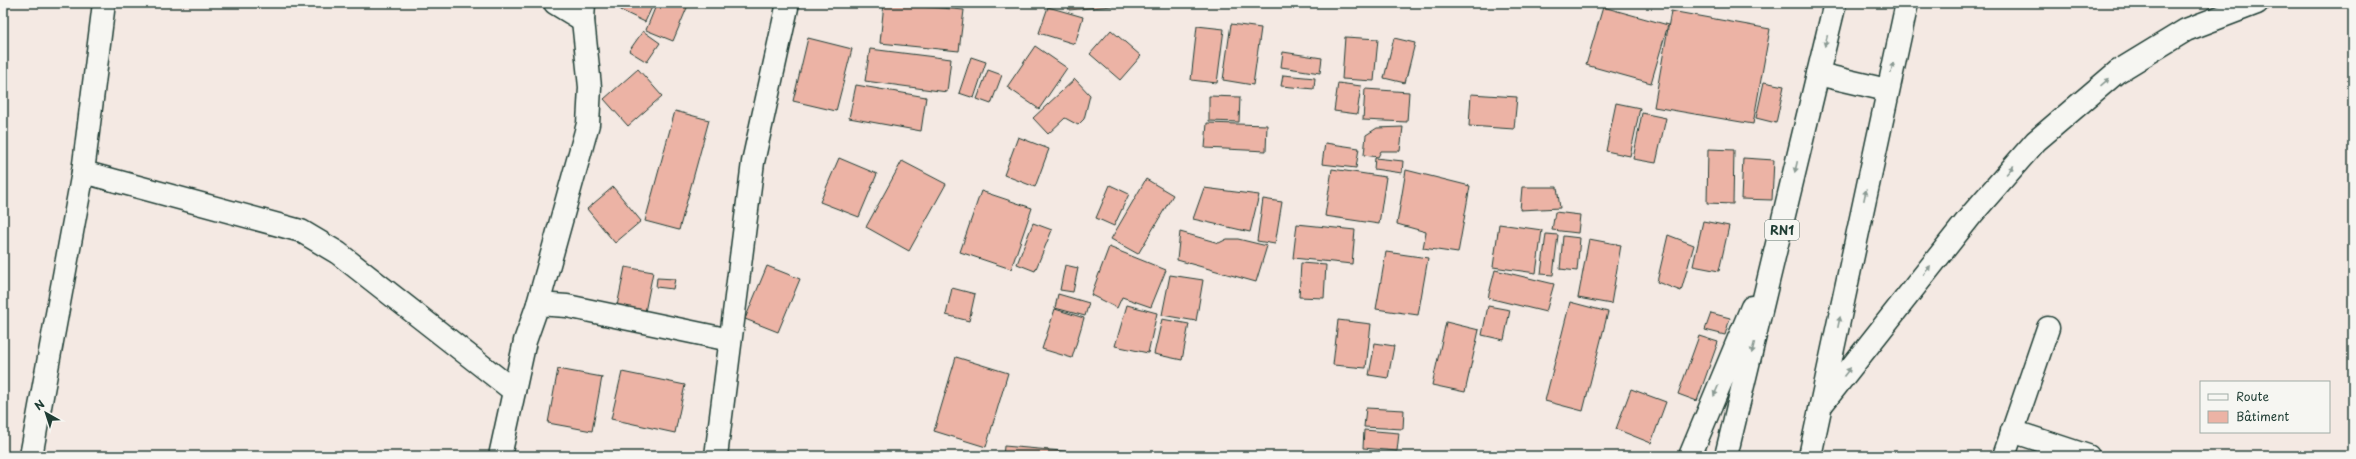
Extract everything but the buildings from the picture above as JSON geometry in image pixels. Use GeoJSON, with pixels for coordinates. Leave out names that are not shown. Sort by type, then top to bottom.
{"type":"FeatureCollection","features":[{"type":"Feature","properties":{"kind":"main road"},"geometry":{"type":"LineString","coordinates":[[31,456],[83,172],[104,3]]}},
{"type":"Feature","properties":{"kind":"main road"},"geometry":{"type":"LineString","coordinates":[[500,456],[525,341],[538,304],[588,124],[590,87],[584,12],[555,3]]}},
{"type":"Feature","properties":{"kind":"main road"},"geometry":{"type":"LineString","coordinates":[[716,456],[753,162],[788,3]]}},
{"type":"Feature","properties":{"kind":"main road","name":"RN1"},"geometry":{"type":"LineString","coordinates":[[1726,456],[1780,239],[1835,3]]}},
{"type":"Feature","properties":{"kind":"main road"},"geometry":{"type":"LineString","coordinates":[[1810,456],[1823,403],[1887,90],[1907,3]]}},
{"type":"Feature","properties":{"kind":"main road"},"geometry":{"type":"LineString","coordinates":[[1823,403],[1973,213],[2036,141],[2117,72],[2186,30],[2257,3]]}},
{"type":"Feature","properties":{"kind":"main road"},"geometry":{"type":"LineString","coordinates":[[1818,74],[1887,90]]}},
{"type":"Feature","properties":{"kind":"main road"},"geometry":{"type":"LineString","coordinates":[[83,172],[301,231],[338,253],[514,391]]}},
{"type":"Feature","properties":{"kind":"main road"},"geometry":{"type":"LineString","coordinates":[[1690,456],[1780,239]]}},
{"type":"Feature","properties":{"kind":"main road"},"geometry":{"type":"LineString","coordinates":[[538,304],[567,306],[730,340]]}},
{"type":"Feature","properties":{"kind":"main road"},"geometry":{"type":"LineString","coordinates":[[2004,456],[2048,328]]}},
{"type":"Feature","properties":{"kind":"main road"},"geometry":{"type":"LineString","coordinates":[[2012,431],[2088,456]]}}]}
